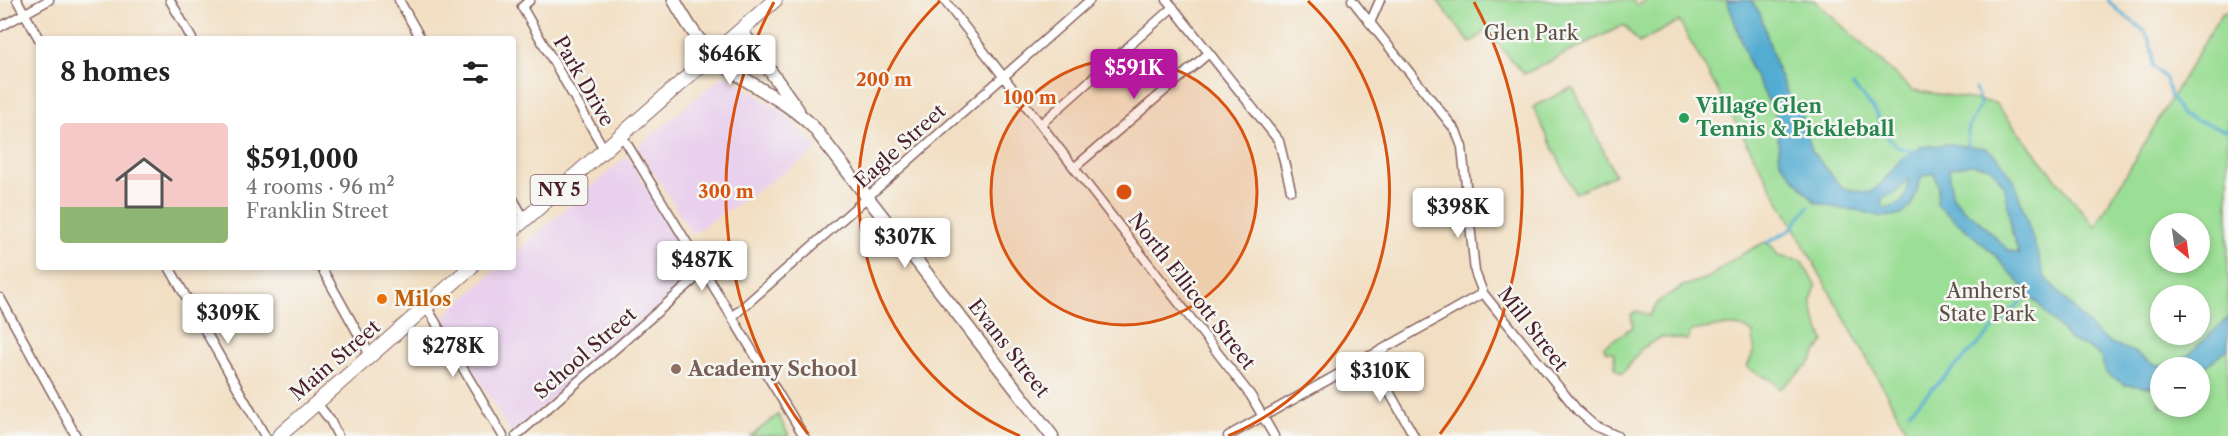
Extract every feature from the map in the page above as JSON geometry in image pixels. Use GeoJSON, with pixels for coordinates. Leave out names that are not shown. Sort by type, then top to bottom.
{"type":"FeatureCollection","features":[{"type":"Feature","properties":{"kind":"main road","name":"NY 5"},"geometry":{"type":"LineString","coordinates":[[516,228],[775,0]]}},
{"type":"Feature","properties":{"kind":"main road","name":"Main Street"},"geometry":{"type":"LineString","coordinates":[[279,436],[468,270]]}},
{"type":"Feature","properties":{"kind":"street"},"geometry":{"type":"LineString","coordinates":[[17,0],[37,36]]}},
{"type":"Feature","properties":{"kind":"street"},"geometry":{"type":"LineString","coordinates":[[0,27],[49,0]]}},
{"type":"Feature","properties":{"kind":"street"},"geometry":{"type":"LineString","coordinates":[[170,0],[190,36]]}},
{"type":"Feature","properties":{"kind":"street"},"geometry":{"type":"LineString","coordinates":[[399,0],[419,36]]}},
{"type":"Feature","properties":{"kind":"street","name":"Park Drive"},"geometry":{"type":"LineString","coordinates":[[530,0],[522,7],[604,149]]}},
{"type":"Feature","properties":{"kind":"street","name":"Evans Street"},"geometry":{"type":"LineString","coordinates":[[674,0],[691,28],[712,55],[800,113],[1053,436]]}},
{"type":"Feature","properties":{"kind":"street","name":"North Ellicott Street"},"geometry":{"type":"LineString","coordinates":[[945,0],[1251,396],[1274,436]]}},
{"type":"Feature","properties":{"kind":"street","name":"Eagle Street"},"geometry":{"type":"LineString","coordinates":[[732,317],[1089,0]]}},
{"type":"Feature","properties":{"kind":"street","name":"Mill Street"},"geometry":{"type":"LineString","coordinates":[[1352,0],[1456,131],[1462,147],[1475,272],[1483,292],[1578,411],[1595,426],[1617,436]]}},
{"type":"Feature","properties":{"kind":"street"},"geometry":{"type":"LineString","coordinates":[[1370,23],[1380,0]]}},
{"type":"Feature","properties":{"kind":"street"},"geometry":{"type":"LineString","coordinates":[[1041,124],[1170,3],[1279,141],[1291,190]]}},
{"type":"Feature","properties":{"kind":"street"},"geometry":{"type":"LineString","coordinates":[[741,30],[800,113]]}},
{"type":"Feature","properties":{"kind":"street"},"geometry":{"type":"LineString","coordinates":[[1075,167],[1209,53]]}},
{"type":"Feature","properties":{"kind":"street"},"geometry":{"type":"LineString","coordinates":[[621,134],[804,436]]}},
{"type":"Feature","properties":{"kind":"street"},"geometry":{"type":"LineString","coordinates":[[516,204],[525,220]]}},
{"type":"Feature","properties":{"kind":"street"},"geometry":{"type":"LineString","coordinates":[[171,270],[265,436]]}},
{"type":"Feature","properties":{"kind":"street"},"geometry":{"type":"LineString","coordinates":[[323,270],[370,355]]}},
{"type":"Feature","properties":{"kind":"street","name":"School Street"},"geometry":{"type":"LineString","coordinates":[[516,436],[704,271]]}},
{"type":"Feature","properties":{"kind":"street"},"geometry":{"type":"LineString","coordinates":[[1228,436],[1483,292]]}},
{"type":"Feature","properties":{"kind":"street"},"geometry":{"type":"LineString","coordinates":[[0,298],[76,436]]}},
{"type":"Feature","properties":{"kind":"street"},"geometry":{"type":"LineString","coordinates":[[426,306],[503,436]]}},
{"type":"Feature","properties":{"kind":"street"},"geometry":{"type":"LineString","coordinates":[[1369,356],[1414,436]]}},
{"type":"Feature","properties":{"kind":"street"},"geometry":{"type":"LineString","coordinates":[[316,402],[330,420],[338,436]]}},
{"type":"Feature","properties":{"kind":"shaded area"},"geometry":{"type":"Polygon","coordinates":[[[725,74],[785,114],[819,149],[692,234],[638,147],[725,74]]]}},
{"type":"Feature","properties":{"kind":"shaded area"},"geometry":{"type":"Polygon","coordinates":[[[627,156],[699,271],[511,434],[443,317],[497,270],[516,270],[516,252],[627,156]]]}},
{"type":"Feature","properties":{"kind":"green space","name":"Amherst State Park"},"geometry":{"type":"Polygon","coordinates":[[[1437,0],[1633,0],[1636,6],[1647,0],[1814,0],[1912,90],[1995,103],[2095,227],[2221,14],[2228,11],[2228,436],[1910,436],[1679,21],[1639,43],[1624,25],[1524,74],[1487,31],[1470,43],[1437,0]]]}},
{"type":"Feature","properties":{"kind":"green space"},"geometry":{"type":"Polygon","coordinates":[[[1573,87],[1615,175],[1575,193],[1533,107],[1573,87]]]}},
{"type":"Feature","properties":{"kind":"green space"},"geometry":{"type":"Polygon","coordinates":[[[1765,242],[1773,247],[1778,256],[1801,261],[1816,286],[1811,301],[1824,341],[1809,364],[1780,389],[1771,380],[1747,368],[1754,350],[1753,333],[1731,326],[1691,331],[1687,340],[1661,337],[1642,348],[1622,374],[1615,369],[1614,353],[1605,351],[1604,346],[1633,327],[1631,315],[1638,311],[1649,316],[1659,301],[1683,286],[1708,278],[1735,258],[1765,242]]]}},
{"type":"Feature","properties":{"kind":"green space"},"geometry":{"type":"Polygon","coordinates":[[[778,415],[789,436],[751,436],[778,415]]]}},
{"type":"Feature","properties":{"kind":"water"},"geometry":{"type":"Polygon","coordinates":[[[1727,0],[1751,0],[1760,13],[1778,72],[1792,103],[1802,115],[1812,151],[1842,188],[1869,193],[1881,184],[1902,158],[1921,147],[1947,144],[1986,148],[1998,157],[2014,180],[2045,277],[2097,334],[2150,362],[2150,387],[2125,385],[2106,373],[2101,357],[2086,346],[2070,340],[1992,252],[1937,205],[1938,185],[1934,173],[1922,176],[1912,205],[1901,215],[1882,217],[1815,202],[1780,162],[1778,139],[1781,124],[1751,69],[1727,0]],[[1971,164],[1949,169],[1952,195],[1962,208],[1978,220],[2008,250],[2019,254],[2012,233],[2005,187],[1991,167],[1971,164]],[[1909,178],[1897,192],[1883,198],[1882,208],[1899,204],[1907,190],[1909,178]]]}},
{"type":"Feature","properties":{"kind":"water"},"geometry":{"type":"Polygon","coordinates":[[[2228,318],[2228,349],[2210,363],[2210,357],[2185,357],[2199,345],[2210,345],[2210,335],[2228,318]]]}},
{"type":"Feature","properties":{"kind":"waterway"},"geometry":{"type":"LineString","coordinates":[[2108,0],[2145,33],[2152,51],[2153,66],[2166,79],[2170,96],[2182,115],[2228,131]]}},
{"type":"Feature","properties":{"kind":"waterway"},"geometry":{"type":"LineString","coordinates":[[1853,86],[1875,110],[1883,131],[1897,147],[1917,152]]}},
{"type":"Feature","properties":{"kind":"waterway"},"geometry":{"type":"LineString","coordinates":[[1969,148],[1967,136],[1969,126],[1981,105],[1975,89]]}},
{"type":"Feature","properties":{"kind":"waterway"},"geometry":{"type":"LineString","coordinates":[[1767,243],[1790,230],[1809,206]]}},
{"type":"Feature","properties":{"kind":"waterway"},"geometry":{"type":"LineString","coordinates":[[1909,412],[2030,293]]}},
{"type":"Feature","properties":{"kind":"place","name":"Village Glen Tennis & Pickleball"},"geometry":{"type":"Point","coordinates":[1684,118]}},
{"type":"Feature","properties":{"kind":"place","name":"Milos"},"geometry":{"type":"Point","coordinates":[382,299]}},
{"type":"Feature","properties":{"kind":"place","name":"Academy School"},"geometry":{"type":"Point","coordinates":[676,369]}},
{"type":"Feature","properties":{"kind":"park label","name":"Glen Park"},"geometry":{"type":"Point","coordinates":[1531,33]}}]}
